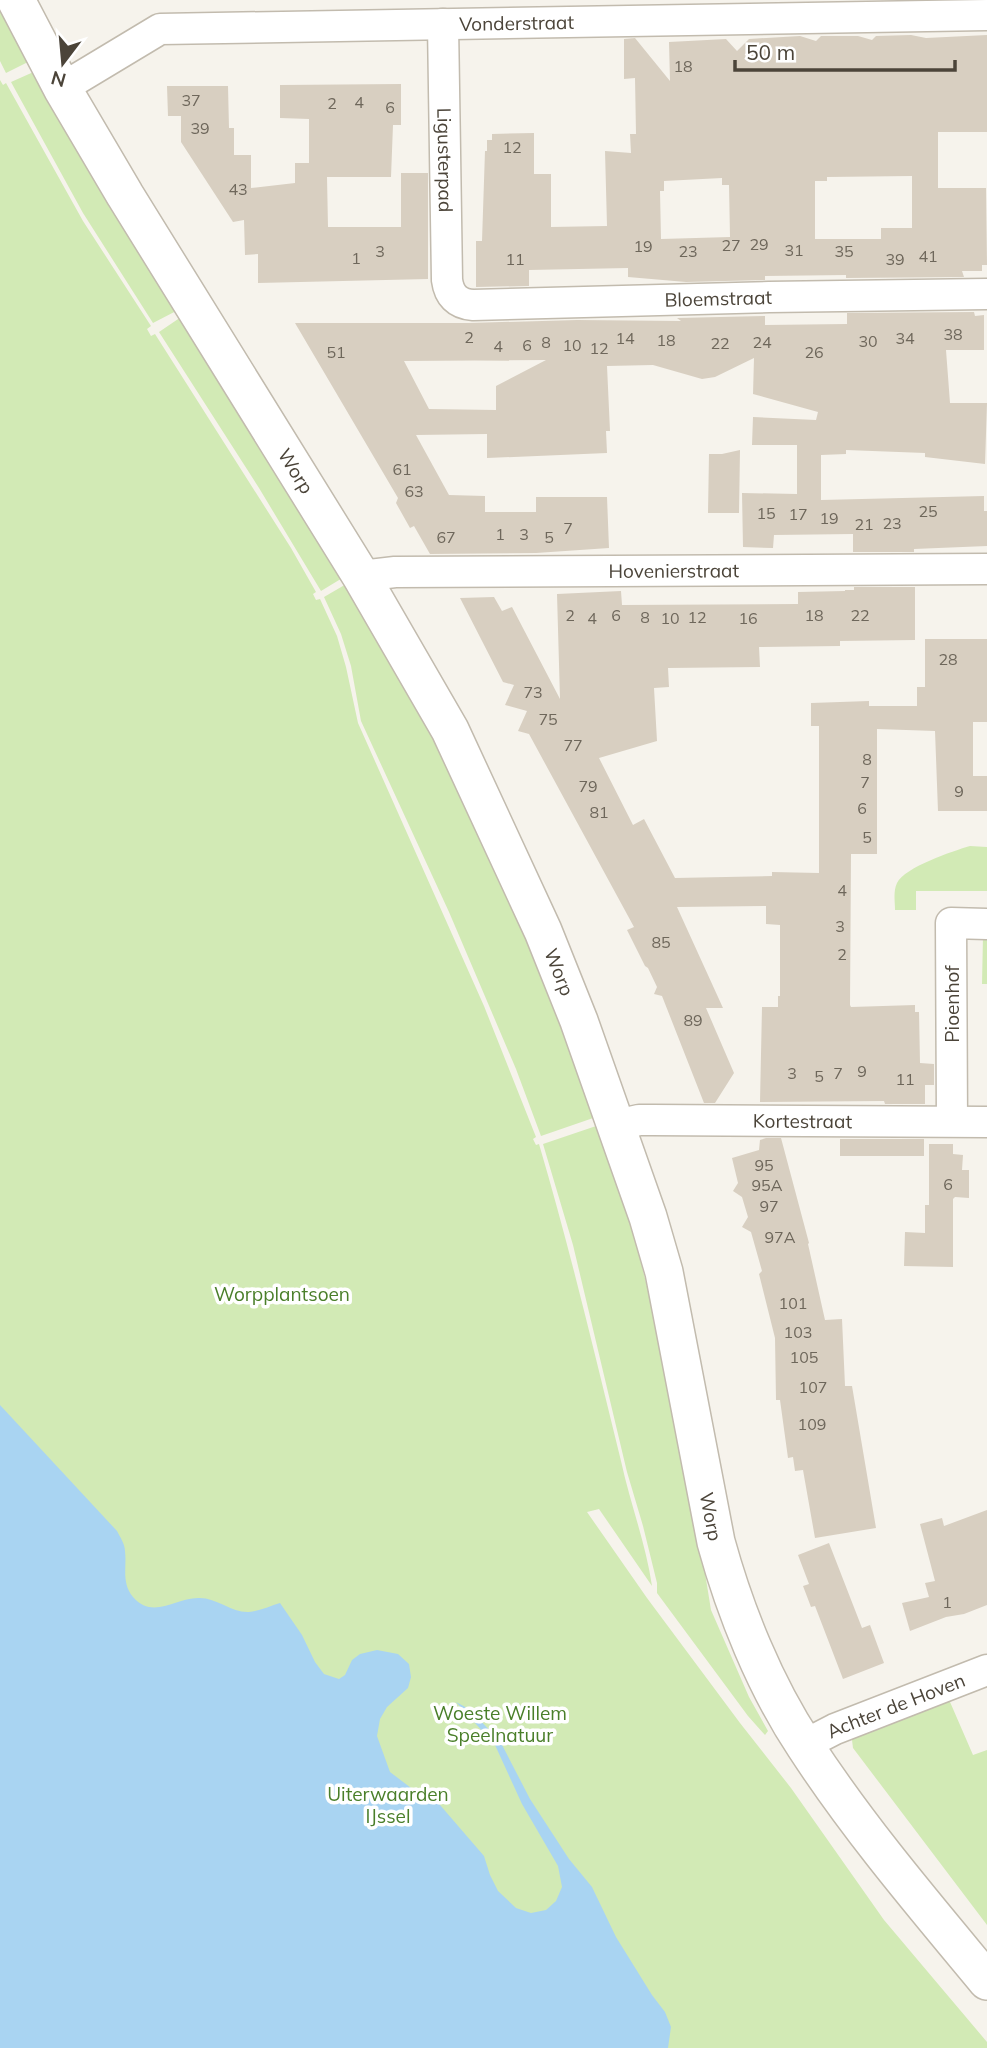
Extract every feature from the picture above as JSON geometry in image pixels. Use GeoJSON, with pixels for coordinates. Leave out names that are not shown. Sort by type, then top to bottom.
{"type":"FeatureCollection","features":[{"type":"Feature","properties":{"kind":"street","name":"Worp"},"geometry":{"type":"LineString","coordinates":[[16,0],[62,88],[193,306],[362,576],[450,730],[543,931],[579,1021],[648,1217],[664,1272],[716,1542],[723,1568],[760,1661],[804,1745],[862,1825],[987,1981]]}},
{"type":"Feature","properties":{"kind":"street","name":"Vonderstraat"},"geometry":{"type":"LineString","coordinates":[[62,88],[160,29],[987,15]]}},
{"type":"Feature","properties":{"kind":"street","name":"Ligusterpad"},"geometry":{"type":"LineString","coordinates":[[443,24],[447,280],[452,295]]}},
{"type":"Feature","properties":{"kind":"street","name":"Bloemstraat"},"geometry":{"type":"LineString","coordinates":[[452,295],[459,302],[469,305],[987,294]]}},
{"type":"Feature","properties":{"kind":"street","name":"Hovenierstraat"},"geometry":{"type":"LineString","coordinates":[[362,576],[395,572],[987,569]]}},
{"type":"Feature","properties":{"kind":"street","name":"Pioenhof"},"geometry":{"type":"LineString","coordinates":[[952,1121],[951,923],[987,924]]}},
{"type":"Feature","properties":{"kind":"street","name":"Kortestraat"},"geometry":{"type":"LineString","coordinates":[[617,1125],[639,1120],[987,1122]]}},
{"type":"Feature","properties":{"kind":"street","name":"Achter de Hoven"},"geometry":{"type":"LineString","coordinates":[[804,1745],[835,1729],[987,1670]]}},
{"type":"Feature","properties":{"kind":"green space"},"geometry":{"type":"Polygon","coordinates":[[[0,1],[32,60],[6,73],[0,61],[0,1]]]}},
{"type":"Feature","properties":{"kind":"green space"},"geometry":{"type":"Polygon","coordinates":[[[38,70],[180,309],[153,323],[83,213],[11,82],[38,70]]]}},
{"type":"Feature","properties":{"kind":"green space"},"geometry":{"type":"Polygon","coordinates":[[[0,80],[3,85],[6,83],[83,221],[151,326],[147,329],[151,336],[155,334],[291,548],[337,636],[358,723],[484,1006],[536,1137],[533,1139],[536,1145],[539,1144],[582,1302],[652,1586],[599,1509],[587,1512],[647,1598],[791,1788],[884,1920],[987,2042],[987,2048],[0,2048],[0,80]]]}},
{"type":"Feature","properties":{"kind":"green space"},"geometry":{"type":"Polygon","coordinates":[[[184,315],[344,577],[321,591],[159,332],[184,315]]]}},
{"type":"Feature","properties":{"kind":"green space"},"geometry":{"type":"Polygon","coordinates":[[[348,583],[448,764],[486,839],[599,1116],[541,1136],[516,1069],[449,912],[361,721],[351,666],[341,634],[324,597],[348,583]]]}},
{"type":"Feature","properties":{"kind":"green space"},"geometry":{"type":"Polygon","coordinates":[[[970,846],[987,847],[987,891],[916,891],[916,910],[895,910],[897,883],[909,871],[930,860],[970,846]]]}},
{"type":"Feature","properties":{"kind":"green space"},"geometry":{"type":"Polygon","coordinates":[[[983,936],[987,936],[987,984],[982,984],[983,936]]]}},
{"type":"Feature","properties":{"kind":"green space"},"geometry":{"type":"Polygon","coordinates":[[[602,1124],[615,1159],[680,1418],[711,1610],[749,1697],[768,1731],[765,1735],[657,1593],[657,1583],[627,1472],[573,1245],[543,1144],[602,1124]]]}},
{"type":"Feature","properties":{"kind":"green space"},"geometry":{"type":"Polygon","coordinates":[[[947,1695],[973,1755],[987,1750],[987,1925],[853,1748],[854,1733],[947,1695]]]}},
{"type":"Feature","properties":{"kind":"water","name":"Uiterwaarden IJssel"},"geometry":{"type":"Polygon","coordinates":[[[0,1405],[117,1531],[125,1548],[127,1586],[141,1604],[156,1607],[205,1598],[249,1612],[280,1603],[324,1674],[339,1679],[345,1675],[352,1660],[360,1654],[377,1650],[398,1654],[409,1664],[411,1677],[408,1688],[387,1707],[380,1719],[377,1736],[390,1772],[415,1791],[434,1798],[484,1856],[498,1891],[516,1908],[531,1913],[546,1910],[556,1901],[562,1887],[558,1866],[522,1804],[495,1745],[456,1702],[469,1709],[500,1741],[530,1799],[569,1859],[592,1887],[616,1937],[665,2012],[671,2027],[668,2048],[0,2048],[0,1405]]]}},
{"type":"Feature","properties":{"kind":"building"},"geometry":{"type":"Polygon","coordinates":[[[911,35],[926,38],[987,35],[987,132],[938,132],[938,188],[986,188],[987,265],[982,265],[982,271],[962,271],[964,277],[765,276],[765,280],[686,282],[628,277],[628,268],[529,270],[529,286],[476,287],[476,241],[482,241],[485,151],[487,140],[492,140],[492,134],[534,133],[534,174],[551,174],[551,227],[607,226],[605,151],[631,153],[630,134],[636,134],[635,78],[624,79],[624,39],[635,38],[670,81],[669,42],[726,39],[737,51],[749,39],[800,36],[816,41],[821,36],[858,36],[872,40],[876,36],[911,35]],[[912,176],[827,177],[827,181],[815,181],[815,239],[881,239],[881,228],[912,228],[912,176]],[[722,178],[664,181],[664,191],[660,191],[661,239],[730,237],[729,185],[722,185],[722,178]]]}},
{"type":"Feature","properties":{"kind":"building"},"geometry":{"type":"Polygon","coordinates":[[[401,84],[401,125],[393,125],[391,177],[327,177],[328,227],[401,227],[401,173],[428,173],[428,279],[258,283],[258,254],[245,255],[244,220],[233,222],[181,142],[181,116],[168,116],[167,86],[228,86],[229,128],[234,128],[234,155],[251,155],[251,188],[295,183],[295,163],[309,163],[309,119],[280,118],[280,85],[401,84]]]}},
{"type":"Feature","properties":{"kind":"building"},"geometry":{"type":"Polygon","coordinates":[[[974,312],[975,316],[984,315],[984,350],[946,350],[950,403],[987,403],[985,464],[925,457],[925,453],[846,450],[846,454],[821,455],[821,500],[984,496],[987,546],[914,549],[914,552],[853,552],[853,534],[774,535],[773,548],[743,547],[742,493],[797,494],[797,445],[752,445],[753,417],[816,420],[818,412],[753,394],[754,358],[715,377],[702,379],[653,365],[607,366],[610,431],[606,431],[607,453],[487,458],[487,434],[416,435],[449,495],[485,496],[485,512],[536,512],[536,497],[607,497],[609,548],[536,553],[430,554],[414,526],[410,528],[396,503],[398,498],[295,323],[681,321],[677,318],[765,316],[765,325],[847,324],[847,313],[974,312]],[[546,360],[404,361],[429,409],[496,410],[496,386],[546,360]]]}},
{"type":"Feature","properties":{"kind":"building"},"geometry":{"type":"Polygon","coordinates":[[[740,450],[739,513],[708,513],[709,454],[740,450]]]}},
{"type":"Feature","properties":{"kind":"building"},"geometry":{"type":"Polygon","coordinates":[[[854,587],[915,587],[915,640],[840,641],[840,646],[759,647],[760,667],[668,668],[669,687],[654,688],[657,741],[599,758],[633,825],[644,819],[675,878],[772,876],[772,872],[819,873],[819,726],[811,726],[811,703],[869,701],[869,706],[917,706],[917,687],[925,687],[925,639],[987,639],[987,722],[973,722],[973,776],[987,776],[987,811],[938,811],[935,731],[877,729],[877,854],[851,854],[850,1005],[915,1005],[915,1012],[919,1012],[920,1063],[934,1064],[934,1085],[925,1085],[925,1104],[885,1104],[884,1101],[760,1102],[762,1007],[778,1007],[780,925],[766,924],[766,906],[677,907],[723,1008],[706,1008],[734,1073],[715,1103],[704,1103],[662,996],[654,994],[657,987],[627,930],[634,927],[529,734],[518,731],[527,711],[505,705],[514,685],[503,682],[460,598],[494,597],[502,611],[512,607],[560,699],[557,594],[621,591],[622,605],[798,604],[798,592],[845,591],[854,590],[854,587]]]}},
{"type":"Feature","properties":{"kind":"building"},"geometry":{"type":"Polygon","coordinates":[[[781,1138],[809,1243],[825,1320],[842,1319],[845,1386],[852,1386],[876,1528],[815,1538],[803,1470],[795,1471],[793,1457],[788,1458],[780,1400],[776,1400],[775,1338],[759,1274],[762,1271],[751,1232],[742,1227],[748,1217],[742,1197],[733,1191],[738,1183],[732,1158],[759,1150],[760,1140],[781,1138]]]}},
{"type":"Feature","properties":{"kind":"building"},"geometry":{"type":"Polygon","coordinates":[[[840,1139],[924,1139],[924,1156],[840,1156],[840,1139]]]}},
{"type":"Feature","properties":{"kind":"building"},"geometry":{"type":"Polygon","coordinates":[[[929,1144],[953,1144],[953,1154],[963,1155],[962,1170],[969,1170],[969,1198],[953,1199],[953,1267],[904,1266],[905,1232],[925,1233],[925,1205],[929,1205],[929,1144]]]}},
{"type":"Feature","properties":{"kind":"building"},"geometry":{"type":"Polygon","coordinates":[[[987,1510],[987,1605],[910,1631],[902,1603],[929,1597],[925,1583],[935,1581],[920,1524],[942,1518],[944,1526],[987,1510]]]}},
{"type":"Feature","properties":{"kind":"building"},"geometry":{"type":"Polygon","coordinates":[[[829,1543],[862,1628],[870,1625],[884,1663],[843,1679],[815,1606],[811,1607],[803,1586],[809,1584],[798,1555],[829,1543]]]}},
{"type":"Feature","properties":{"kind":"park label","name":"Worpplantsoen"},"geometry":{"type":"Point","coordinates":[282,1294]}},
{"type":"Feature","properties":{"kind":"park label","name":"Woeste Willem Speelnatuur"},"geometry":{"type":"Point","coordinates":[500,1724]}}]}
